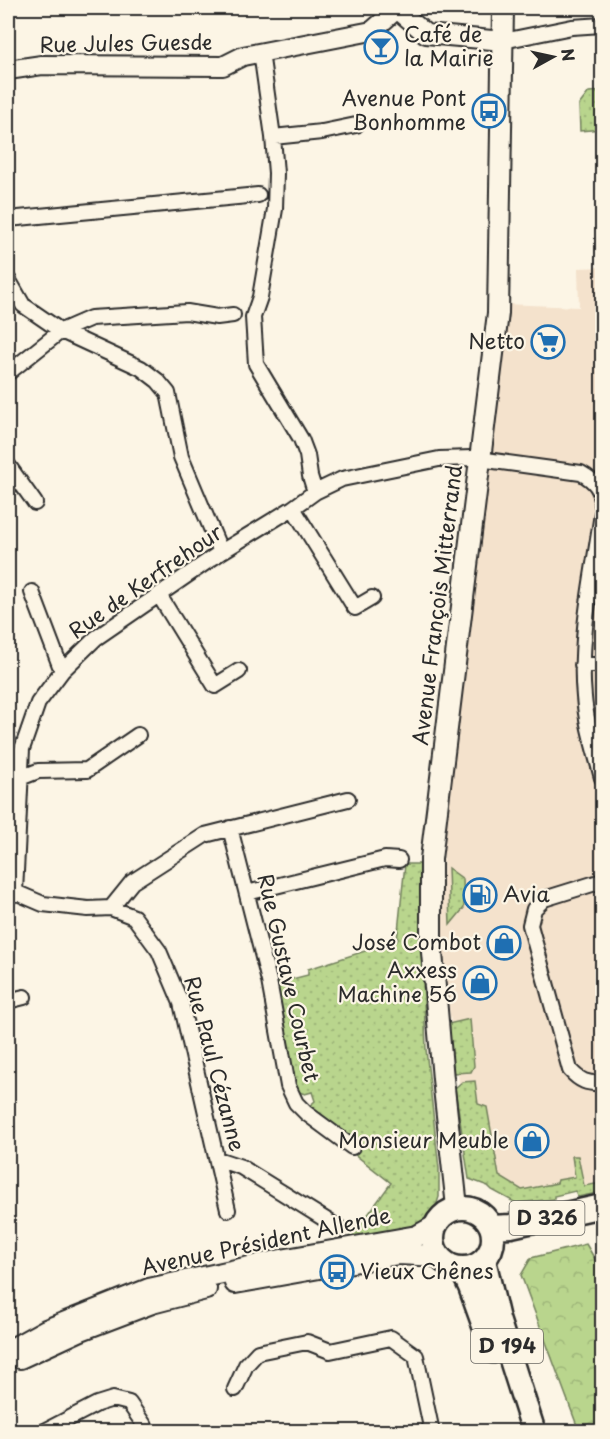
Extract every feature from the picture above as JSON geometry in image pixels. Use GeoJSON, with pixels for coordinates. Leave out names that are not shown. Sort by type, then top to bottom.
{"type":"FeatureCollection","features":[{"type":"Feature","properties":{"kind":"main road","name":"Avenue François Mitterrand"},"geometry":{"type":"LineString","coordinates":[[457,1207],[431,941],[431,860],[498,313],[503,8]]}},
{"type":"Feature","properties":{"kind":"main road","name":"D 326"},"geometry":{"type":"LineString","coordinates":[[491,1227],[511,1226],[603,1206]]}},
{"type":"Feature","properties":{"kind":"main road"},"geometry":{"type":"LineString","coordinates":[[457,1207],[471,1208],[484,1215],[491,1227],[493,1239],[491,1249],[484,1260],[475,1265],[460,1268],[447,1265],[438,1256],[433,1243],[435,1226],[446,1212],[457,1207]]}},
{"type":"Feature","properties":{"kind":"main road","name":"Avenue Président Allende"},"geometry":{"type":"LineString","coordinates":[[8,1351],[46,1330],[149,1289],[270,1262],[417,1236],[435,1226]]}},
{"type":"Feature","properties":{"kind":"main road","name":"Avenue Président Allende"},"geometry":{"type":"LineString","coordinates":[[8,1365],[81,1330],[152,1304],[220,1285],[398,1254],[438,1256]]}},
{"type":"Feature","properties":{"kind":"main road","name":"D 194"},"geometry":{"type":"LineString","coordinates":[[484,1260],[498,1319],[534,1431]]}},
{"type":"Feature","properties":{"kind":"main road","name":"D 194"},"geometry":{"type":"LineString","coordinates":[[460,1268],[470,1287],[522,1431]]}},
{"type":"Feature","properties":{"kind":"street"},"geometry":{"type":"LineString","coordinates":[[397,8],[426,34],[503,41],[572,27],[603,25]]}},
{"type":"Feature","properties":{"kind":"street","name":"Rue Jules Guesde"},"geometry":{"type":"LineString","coordinates":[[8,70],[42,65],[223,66],[243,56],[372,31],[397,8]]}},
{"type":"Feature","properties":{"kind":"street"},"geometry":{"type":"LineString","coordinates":[[261,52],[276,173],[275,209],[260,297],[253,317],[256,364],[301,439],[315,492]]}},
{"type":"Feature","properties":{"kind":"street"},"geometry":{"type":"LineString","coordinates":[[273,137],[356,126]]}},
{"type":"Feature","properties":{"kind":"street"},"geometry":{"type":"LineString","coordinates":[[8,219],[258,195]]}},
{"type":"Feature","properties":{"kind":"street"},"geometry":{"type":"LineString","coordinates":[[8,279],[23,305],[61,331],[141,368],[158,381],[168,393],[181,457],[221,552]]}},
{"type":"Feature","properties":{"kind":"street"},"geometry":{"type":"LineString","coordinates":[[8,373],[61,331],[91,318],[187,312],[217,317],[233,315]]}},
{"type":"Feature","properties":{"kind":"street","name":"Rue de Kerfrehour"},"geometry":{"type":"LineString","coordinates":[[11,895],[14,777],[38,703],[62,671],[96,638],[221,552],[315,492],[342,479],[439,459],[481,459],[581,473],[599,488],[603,505]]}},
{"type":"Feature","properties":{"kind":"street"},"geometry":{"type":"LineString","coordinates":[[8,465],[35,503]]}},
{"type":"Feature","properties":{"kind":"street"},"geometry":{"type":"LineString","coordinates":[[293,508],[356,608],[372,598]]}},
{"type":"Feature","properties":{"kind":"street"},"geometry":{"type":"LineString","coordinates":[[603,513],[582,665],[587,716],[603,777]]}},
{"type":"Feature","properties":{"kind":"street"},"geometry":{"type":"LineString","coordinates":[[32,592],[62,671]]}},
{"type":"Feature","properties":{"kind":"street"},"geometry":{"type":"LineString","coordinates":[[159,595],[215,686],[239,671]]}},
{"type":"Feature","properties":{"kind":"street"},"geometry":{"type":"LineString","coordinates":[[582,665],[603,665]]}},
{"type":"Feature","properties":{"kind":"street"},"geometry":{"type":"LineString","coordinates":[[14,777],[38,771],[87,770],[138,735]]}},
{"type":"Feature","properties":{"kind":"street"},"geometry":{"type":"LineString","coordinates":[[111,908],[132,882],[205,835],[348,800]]}},
{"type":"Feature","properties":{"kind":"street","name":"Rue Gustave Courbet"},"geometry":{"type":"LineString","coordinates":[[230,828],[269,981],[288,1086],[296,1103],[306,1113],[352,1147]]}},
{"type":"Feature","properties":{"kind":"street"},"geometry":{"type":"LineString","coordinates":[[247,892],[386,859],[399,860]]}},
{"type":"Feature","properties":{"kind":"street"},"geometry":{"type":"LineString","coordinates":[[603,881],[544,899],[534,909],[530,925],[570,1070],[579,1080],[591,1084],[603,1083]]}},
{"type":"Feature","properties":{"kind":"street","name":"Rue Paul Cézanne"},"geometry":{"type":"LineString","coordinates":[[11,895],[43,904],[88,909],[111,908],[134,917],[159,951],[180,1003],[228,1210]]}},
{"type":"Feature","properties":{"kind":"street"},"geometry":{"type":"LineString","coordinates":[[8,1001],[24,997]]}},
{"type":"Feature","properties":{"kind":"street"},"geometry":{"type":"LineString","coordinates":[[217,1159],[241,1167],[339,1228]]}},
{"type":"Feature","properties":{"kind":"street"},"geometry":{"type":"LineString","coordinates":[[235,1389],[246,1365],[258,1352],[307,1342],[330,1351],[391,1338],[416,1356],[432,1431]]}},
{"type":"Feature","properties":{"kind":"street"},"geometry":{"type":"LineString","coordinates":[[43,1431],[112,1399],[129,1403],[149,1431]]}},
{"type":"Feature","properties":{"kind":"shaded area"},"geometry":{"type":"Polygon","coordinates":[[[602,267],[602,1185],[517,1198],[472,1176],[442,957],[444,834],[489,479],[504,304],[579,307],[578,268],[602,267]]]}},
{"type":"Feature","properties":{"kind":"green space"},"geometry":{"type":"Polygon","coordinates":[[[602,91],[602,129],[580,131],[579,105],[589,92],[602,91]]]}},
{"type":"Feature","properties":{"kind":"green space"},"geometry":{"type":"Polygon","coordinates":[[[405,864],[422,864],[420,902],[426,1049],[439,1169],[439,1197],[429,1219],[419,1226],[350,1239],[350,1229],[359,1227],[391,1183],[353,1153],[359,1145],[307,1108],[315,1101],[312,1092],[305,1094],[296,1091],[276,983],[308,975],[308,969],[397,941],[405,864]]]}},
{"type":"Feature","properties":{"kind":"green space"},"geometry":{"type":"Polygon","coordinates":[[[448,868],[463,879],[464,908],[450,925],[448,868]]]}},
{"type":"Feature","properties":{"kind":"green space"},"geometry":{"type":"Polygon","coordinates":[[[470,1019],[474,1066],[471,1072],[454,1073],[451,1067],[448,1024],[470,1019]]]}},
{"type":"Feature","properties":{"kind":"green space"},"geometry":{"type":"Polygon","coordinates":[[[475,1081],[478,1104],[487,1107],[499,1176],[522,1190],[557,1183],[558,1180],[575,1177],[572,1156],[578,1156],[584,1186],[602,1183],[602,1192],[578,1197],[575,1191],[554,1196],[554,1199],[516,1203],[488,1186],[469,1179],[455,1088],[462,1082],[475,1081]]]}},
{"type":"Feature","properties":{"kind":"green space"},"geometry":{"type":"Polygon","coordinates":[[[586,1244],[602,1271],[602,1431],[579,1431],[521,1275],[531,1258],[586,1244]]]}},
{"type":"Feature","properties":{"kind":"place","name":"Café de la Mairie"},"geometry":{"type":"Point","coordinates":[381,47]}},
{"type":"Feature","properties":{"kind":"place","name":"Avenue Pont Bonhomme"},"geometry":{"type":"Point","coordinates":[489,111]}},
{"type":"Feature","properties":{"kind":"place","name":"Netto"},"geometry":{"type":"Point","coordinates":[548,342]}},
{"type":"Feature","properties":{"kind":"place","name":"Avia"},"geometry":{"type":"Point","coordinates":[480,895]}},
{"type":"Feature","properties":{"kind":"place","name":"José Combot"},"geometry":{"type":"Point","coordinates":[504,943]}},
{"type":"Feature","properties":{"kind":"place","name":"Axxess Machine 56"},"geometry":{"type":"Point","coordinates":[480,983]}},
{"type":"Feature","properties":{"kind":"place","name":"Monsieur Meuble"},"geometry":{"type":"Point","coordinates":[532,1141]}},
{"type":"Feature","properties":{"kind":"place","name":"Vieux Chênes"},"geometry":{"type":"Point","coordinates":[337,1272]}}]}
